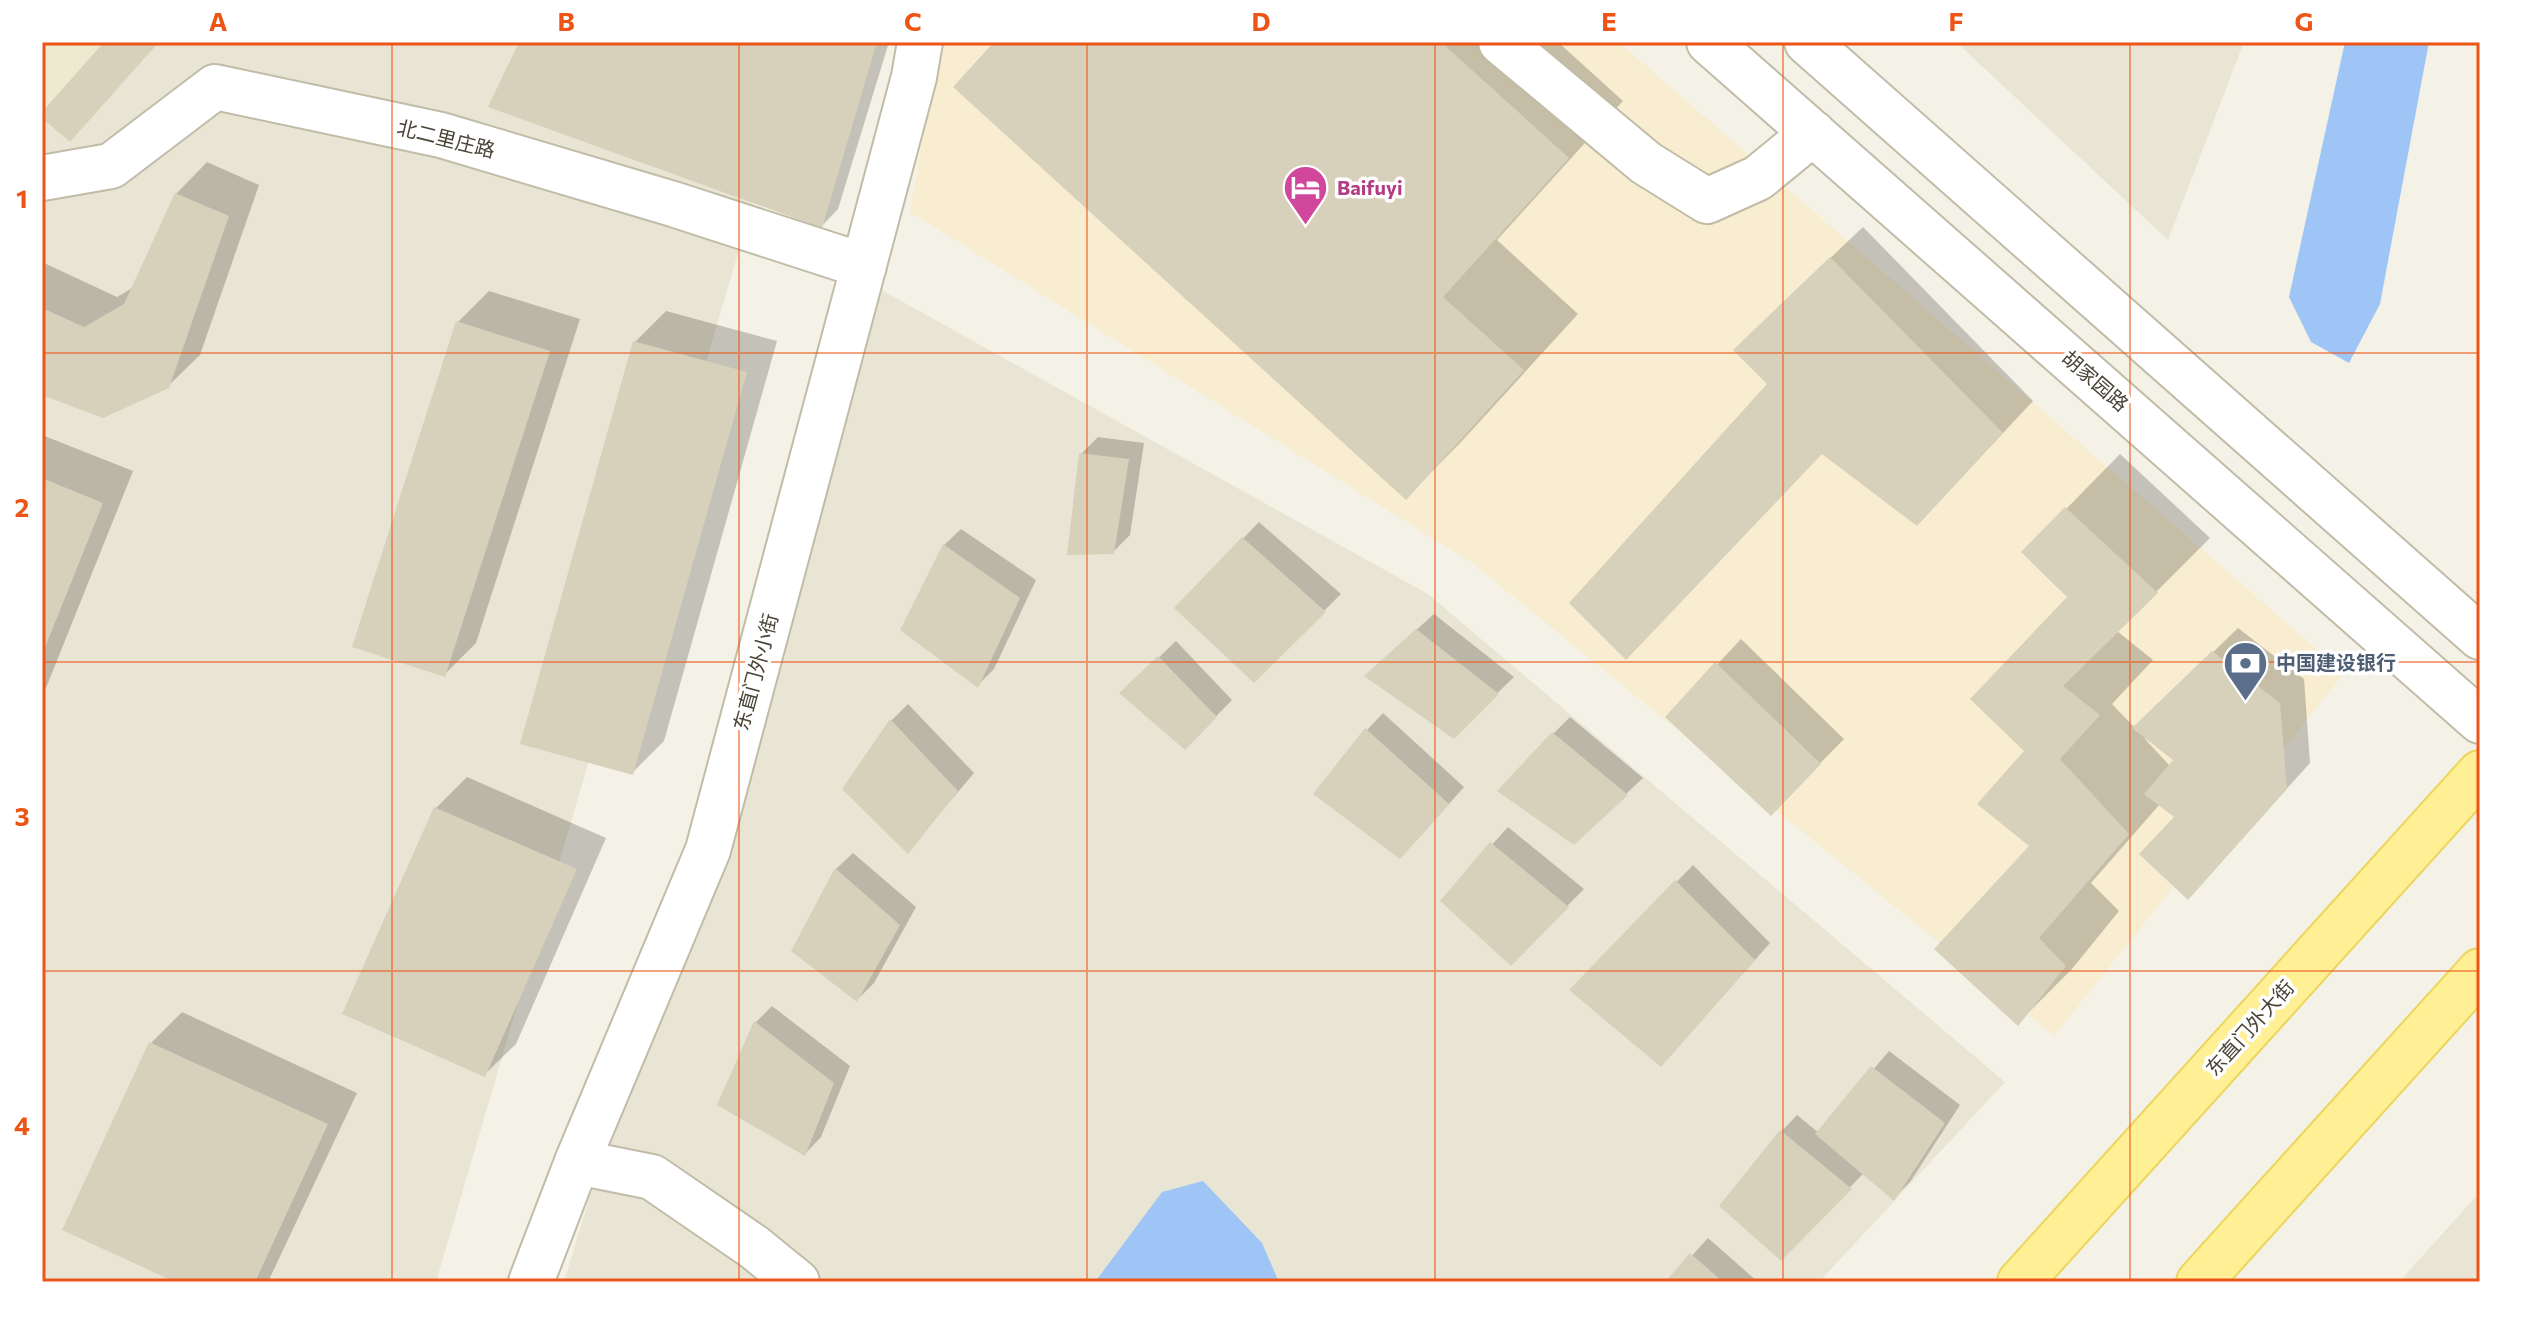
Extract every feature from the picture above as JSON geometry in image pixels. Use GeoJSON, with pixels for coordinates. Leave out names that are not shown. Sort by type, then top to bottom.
{"type":"FeatureCollection","features":[{"type":"Feature","properties":{"kind":"main road","name":"东直门外大街"},"geometry":{"type":"LineString","coordinates":[[2020,1282],[2480,773]]}},
{"type":"Feature","properties":{"kind":"main road"},"geometry":{"type":"LineString","coordinates":[[2199,1282],[2480,971]]}},
{"type":"Feature","properties":{"kind":"street","name":"东直门外小街"},"geometry":{"type":"LineString","coordinates":[[531,1282],[577,1162],[708,850],[914,77],[920,42]]}},
{"type":"Feature","properties":{"kind":"street"},"geometry":{"type":"LineString","coordinates":[[1501,42],[1646,163],[1707,201],[1758,178],[1813,133]]}},
{"type":"Feature","properties":{"kind":"street","name":"胡家园路"},"geometry":{"type":"LineString","coordinates":[[1709,42],[2480,721]]}},
{"type":"Feature","properties":{"kind":"street"},"geometry":{"type":"LineString","coordinates":[[1807,42],[2480,637]]}},
{"type":"Feature","properties":{"kind":"street","name":"北二里庄路"},"geometry":{"type":"LineString","coordinates":[[42,178],[111,166],[215,87],[441,135],[673,204],[864,266]]}},
{"type":"Feature","properties":{"kind":"street"},"geometry":{"type":"LineString","coordinates":[[577,1162],[652,1177],[754,1247],[797,1282]]}},
{"type":"Feature","properties":{"kind":"shaded area"},"geometry":{"type":"Polygon","coordinates":[[[42,42],[800,42],[436,1282],[42,1282],[42,42]]]}},
{"type":"Feature","properties":{"kind":"shaded area"},"geometry":{"type":"Polygon","coordinates":[[[42,42],[159,42],[70,142],[42,118],[42,42]]]}},
{"type":"Feature","properties":{"kind":"shaded area"},"geometry":{"type":"Polygon","coordinates":[[[939,42],[1619,42],[2344,673],[2054,1036],[1472,563],[910,212],[939,42]]]}},
{"type":"Feature","properties":{"kind":"shaded area"},"geometry":{"type":"Polygon","coordinates":[[[1956,42],[2244,42],[2168,240],[1956,42]]]}},
{"type":"Feature","properties":{"kind":"shaded area"},"geometry":{"type":"Polygon","coordinates":[[[869,283],[1428,594],[2005,1082],[1819,1282],[564,1282],[589,1199],[721,855],[869,283]]]}},
{"type":"Feature","properties":{"kind":"shaded area"},"geometry":{"type":"Polygon","coordinates":[[[2480,1192],[2480,1282],[2399,1282],[2480,1192]]]}},
{"type":"Feature","properties":{"kind":"water"},"geometry":{"type":"Polygon","coordinates":[[[2345,42],[2429,42],[2380,304],[2349,363],[2311,342],[2289,297],[2345,42]]]}},
{"type":"Feature","properties":{"kind":"water"},"geometry":{"type":"Polygon","coordinates":[[[1203,1181],[1262,1243],[1279,1282],[1095,1282],[1162,1192],[1203,1181]]]}},
{"type":"Feature","properties":{"kind":"building"},"geometry":{"type":"Polygon","coordinates":[[[104,42],[159,42],[70,142],[42,118],[42,112],[104,42]]]}},
{"type":"Feature","properties":{"kind":"building"},"geometry":{"type":"Polygon","coordinates":[[[519,42],[877,42],[822,228],[488,107],[519,42]]]}},
{"type":"Feature","properties":{"kind":"building","name":"Baifuyi"},"geometry":{"type":"Polygon","coordinates":[[[994,42],[1441,42],[1569,158],[1443,297],[1524,370],[1406,500],[953,87],[994,42]]]}},
{"type":"Feature","properties":{"kind":"building"},"geometry":{"type":"Polygon","coordinates":[[[175,193],[229,216],[169,388],[103,418],[42,395],[42,308],[84,327],[124,304],[175,193]]]}},
{"type":"Feature","properties":{"kind":"building"},"geometry":{"type":"Polygon","coordinates":[[[1830,257],[2003,433],[1917,526],[1822,454],[1626,660],[1569,603],[1767,384],[1733,350],[1830,257]]]}},
{"type":"Feature","properties":{"kind":"building"},"geometry":{"type":"Polygon","coordinates":[[[456,321],[550,351],[445,677],[352,647],[456,321]]]}},
{"type":"Feature","properties":{"kind":"building"},"geometry":{"type":"Polygon","coordinates":[[[633,341],[747,372],[633,775],[520,744],[633,341]]]}},
{"type":"Feature","properties":{"kind":"building"},"geometry":{"type":"Polygon","coordinates":[[[1079,453],[1129,459],[1114,554],[1067,555],[1079,453]]]}},
{"type":"Feature","properties":{"kind":"building"},"geometry":{"type":"Polygon","coordinates":[[[42,478],[103,503],[42,655],[42,478]]]}},
{"type":"Feature","properties":{"kind":"building"},"geometry":{"type":"Polygon","coordinates":[[[2065,507],[2158,593],[2063,686],[2100,715],[2060,759],[2129,834],[2039,938],[2066,966],[2018,1026],[1934,949],[2029,846],[1977,804],[2024,751],[1970,699],[2067,597],[2021,552],[2065,507]]]}},
{"type":"Feature","properties":{"kind":"building"},"geometry":{"type":"Polygon","coordinates":[[[1242,537],[1326,612],[1254,683],[1174,608],[1242,537]]]}},
{"type":"Feature","properties":{"kind":"building"},"geometry":{"type":"Polygon","coordinates":[[[943,544],[1020,598],[978,688],[900,630],[943,544]]]}},
{"type":"Feature","properties":{"kind":"building"},"geometry":{"type":"Polygon","coordinates":[[[1416,629],[1499,694],[1454,739],[1364,676],[1416,629]]]}},
{"type":"Feature","properties":{"kind":"building"},"geometry":{"type":"Polygon","coordinates":[[[2212,651],[2280,703],[2287,789],[2188,900],[2139,854],[2174,817],[2144,794],[2173,760],[2132,728],[2212,651]]]}},
{"type":"Feature","properties":{"kind":"building"},"geometry":{"type":"Polygon","coordinates":[[[1158,656],[1217,717],[1185,750],[1119,693],[1158,656]]]}},
{"type":"Feature","properties":{"kind":"building"},"geometry":{"type":"Polygon","coordinates":[[[1715,662],[1821,764],[1771,816],[1665,717],[1715,662]]]}},
{"type":"Feature","properties":{"kind":"building"},"geometry":{"type":"Polygon","coordinates":[[[890,719],[958,791],[908,854],[842,789],[890,719]]]}},
{"type":"Feature","properties":{"kind":"building"},"geometry":{"type":"Polygon","coordinates":[[[1365,728],[1449,804],[1400,859],[1313,794],[1365,728]]]}},
{"type":"Feature","properties":{"kind":"building"},"geometry":{"type":"Polygon","coordinates":[[[1552,732],[1628,795],[1574,845],[1497,791],[1552,732]]]}},
{"type":"Feature","properties":{"kind":"building"},"geometry":{"type":"Polygon","coordinates":[[[434,807],[577,869],[485,1077],[342,1014],[434,807]]]}},
{"type":"Feature","properties":{"kind":"building"},"geometry":{"type":"Polygon","coordinates":[[[1490,842],[1569,907],[1511,966],[1440,901],[1490,842]]]}},
{"type":"Feature","properties":{"kind":"building"},"geometry":{"type":"Polygon","coordinates":[[[835,868],[900,925],[857,1002],[791,951],[835,868]]]}},
{"type":"Feature","properties":{"kind":"building"},"geometry":{"type":"Polygon","coordinates":[[[1675,880],[1755,960],[1661,1067],[1569,990],[1675,880]]]}},
{"type":"Feature","properties":{"kind":"building"},"geometry":{"type":"Polygon","coordinates":[[[754,1021],[834,1083],[805,1156],[717,1105],[754,1021]]]}},
{"type":"Feature","properties":{"kind":"building"},"geometry":{"type":"Polygon","coordinates":[[[149,1042],[328,1124],[255,1282],[175,1282],[62,1230],[149,1042]]]}},
{"type":"Feature","properties":{"kind":"building"},"geometry":{"type":"Polygon","coordinates":[[[1871,1066],[1945,1123],[1894,1201],[1815,1134],[1871,1066]]]}},
{"type":"Feature","properties":{"kind":"building"},"geometry":{"type":"Polygon","coordinates":[[[1780,1130],[1852,1189],[1781,1261],[1719,1206],[1780,1130]]]}},
{"type":"Feature","properties":{"kind":"building"},"geometry":{"type":"Polygon","coordinates":[[[1690,1253],[1723,1282],[1665,1282],[1690,1253]]]}},
{"type":"Feature","properties":{"kind":"place","name":"Baifuyi"},"geometry":{"type":"Point","coordinates":[1306,227]}},
{"type":"Feature","properties":{"kind":"place","name":"中国建设银行"},"geometry":{"type":"Point","coordinates":[2245,702]}}]}
